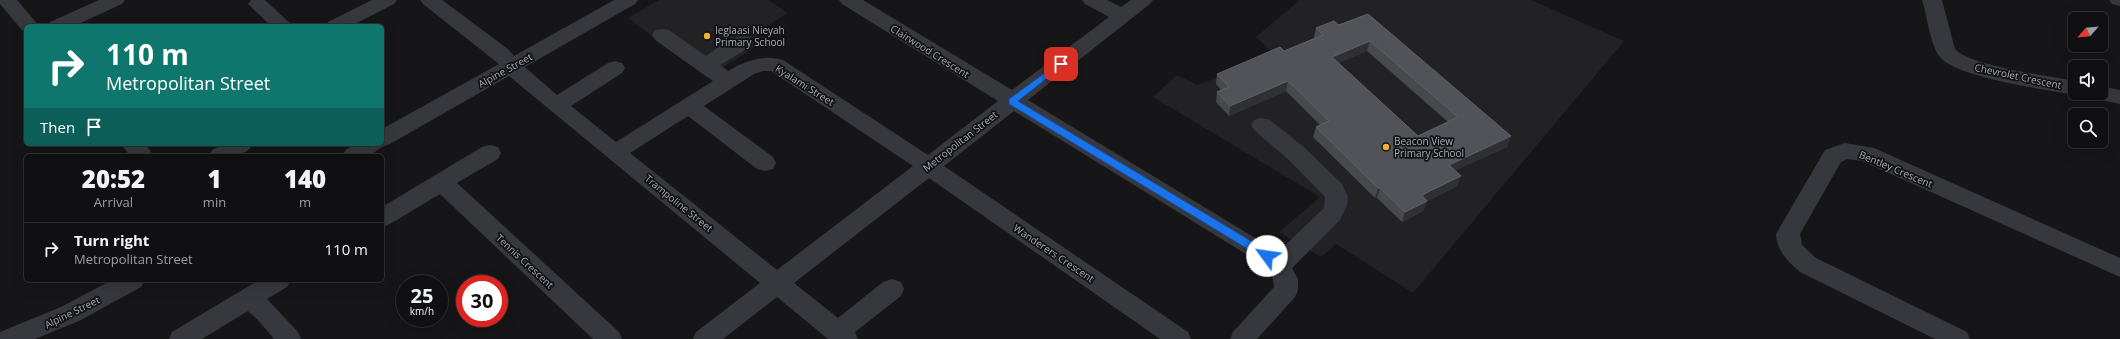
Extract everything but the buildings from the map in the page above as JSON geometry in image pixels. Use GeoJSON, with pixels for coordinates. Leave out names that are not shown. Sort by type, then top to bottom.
{"type":"FeatureCollection","features":[{"type":"Feature","properties":{"kind":"street"},"geometry":{"type":"LineString","coordinates":[[7,0],[27,24]]}},
{"type":"Feature","properties":{"kind":"street"},"geometry":{"type":"LineString","coordinates":[[61,24],[115,0]]}},
{"type":"Feature","properties":{"kind":"street"},"geometry":{"type":"LineString","coordinates":[[339,24],[387,0]]}},
{"type":"Feature","properties":{"kind":"street","name":"Trampoline Street"},"geometry":{"type":"LineString","coordinates":[[430,0],[501,54],[512,67],[556,105],[842,336]]}},
{"type":"Feature","properties":{"kind":"street","name":"Alpine Street"},"geometry":{"type":"LineString","coordinates":[[384,138],[512,67],[628,0]]}},
{"type":"Feature","properties":{"kind":"street","name":"Clairwood Crescent"},"geometry":{"type":"LineString","coordinates":[[849,0],[1012,101]]}},
{"type":"Feature","properties":{"kind":"street"},"geometry":{"type":"LineString","coordinates":[[1092,0],[1122,16]]}},
{"type":"Feature","properties":{"kind":"street","name":"Metropolitan Street"},"geometry":{"type":"LineString","coordinates":[[705,339],[1143,0]]}},
{"type":"Feature","properties":{"kind":"street","name":"Chevrolet Crescent"},"geometry":{"type":"LineString","coordinates":[[1932,0],[1946,51],[1951,57],[1960,63],[1970,67],[2068,87]]}},
{"type":"Feature","properties":{"kind":"street"},"geometry":{"type":"LineString","coordinates":[[258,4],[281,24]]}},
{"type":"Feature","properties":{"kind":"street"},"geometry":{"type":"LineString","coordinates":[[662,35],[728,81]]}},
{"type":"Feature","properties":{"kind":"street"},"geometry":{"type":"LineString","coordinates":[[705,65],[743,42]]}},
{"type":"Feature","properties":{"kind":"street","name":"Kyalami Street"},"geometry":{"type":"LineString","coordinates":[[616,152],[747,69],[762,64],[776,65],[928,166]]}},
{"type":"Feature","properties":{"kind":"street"},"geometry":{"type":"LineString","coordinates":[[556,105],[615,68]]}},
{"type":"Feature","properties":{"kind":"street"},"geometry":{"type":"LineString","coordinates":[[2108,95],[2120,97]]}},
{"type":"Feature","properties":{"kind":"street"},"geometry":{"type":"LineString","coordinates":[[1012,101],[1267,256],[1279,266],[1287,280],[1286,290],[1242,339]]}},
{"type":"Feature","properties":{"kind":"street"},"geometry":{"type":"LineString","coordinates":[[688,105],[765,162]]}},
{"type":"Feature","properties":{"kind":"street"},"geometry":{"type":"LineString","coordinates":[[1262,125],[1302,159],[1334,190],[1338,197],[1337,204],[1332,214],[1279,266]]}},
{"type":"Feature","properties":{"kind":"street"},"geometry":{"type":"LineString","coordinates":[[134,146],[140,154]]}},
{"type":"Feature","properties":{"kind":"street"},"geometry":{"type":"LineString","coordinates":[[224,154],[238,146]]}},
{"type":"Feature","properties":{"kind":"street"},"geometry":{"type":"LineString","coordinates":[[356,154],[370,146]]}},
{"type":"Feature","properties":{"kind":"street","name":"Bentley Crescent"},"geometry":{"type":"LineString","coordinates":[[1958,339],[1808,265],[1794,253],[1787,242],[1788,234],[1833,156],[1845,151],[1866,154],[2120,268]]}},
{"type":"Feature","properties":{"kind":"street"},"geometry":{"type":"LineString","coordinates":[[384,217],[490,153]]}},
{"type":"Feature","properties":{"kind":"street","name":"Wanderers Crescent"},"geometry":{"type":"LineString","coordinates":[[928,166],[1180,339]]}},
{"type":"Feature","properties":{"kind":"street","name":"Tennis Crescent"},"geometry":{"type":"LineString","coordinates":[[441,182],[610,339]]}},
{"type":"Feature","properties":{"kind":"street","name":"Alpine Street"},"geometry":{"type":"LineString","coordinates":[[9,339],[70,314],[129,282]]}},
{"type":"Feature","properties":{"kind":"street"},"geometry":{"type":"LineString","coordinates":[[180,339],[276,282]]}},
{"type":"Feature","properties":{"kind":"street"},"geometry":{"type":"LineString","coordinates":[[842,336],[892,289]]}},
{"type":"Feature","properties":{"kind":"street"},"geometry":{"type":"LineString","coordinates":[[249,298],[267,313],[289,339]]}},
{"type":"Feature","properties":{"kind":"shaded area","name":"Ieglaasi Nieyah Primary School"},"geometry":{"type":"Polygon","coordinates":[[[659,0],[768,0],[788,13],[756,33],[767,40],[707,77],[628,18],[659,0]]]}},
{"type":"Feature","properties":{"kind":"shaded area","name":"Beacon View Primary School"},"geometry":{"type":"Polygon","coordinates":[[[1300,0],[1531,0],[1624,41],[1413,293],[1336,244],[1321,257],[1279,232],[1320,197],[1153,97],[1177,75],[1197,85],[1276,56],[1256,37],[1300,0]]]}},
{"type":"Feature","properties":{"kind":"place","name":"Ieglaasi Nieyah Primary School"},"geometry":{"type":"Point","coordinates":[707,36]}},
{"type":"Feature","properties":{"kind":"place","name":"Beacon View Primary School"},"geometry":{"type":"Point","coordinates":[1386,147]}},
{"type":"Feature","properties":{"kind":"route"},"geometry":{"type":"LineString","coordinates":[[1061,64],[1012,101],[1267,256]]}}]}
